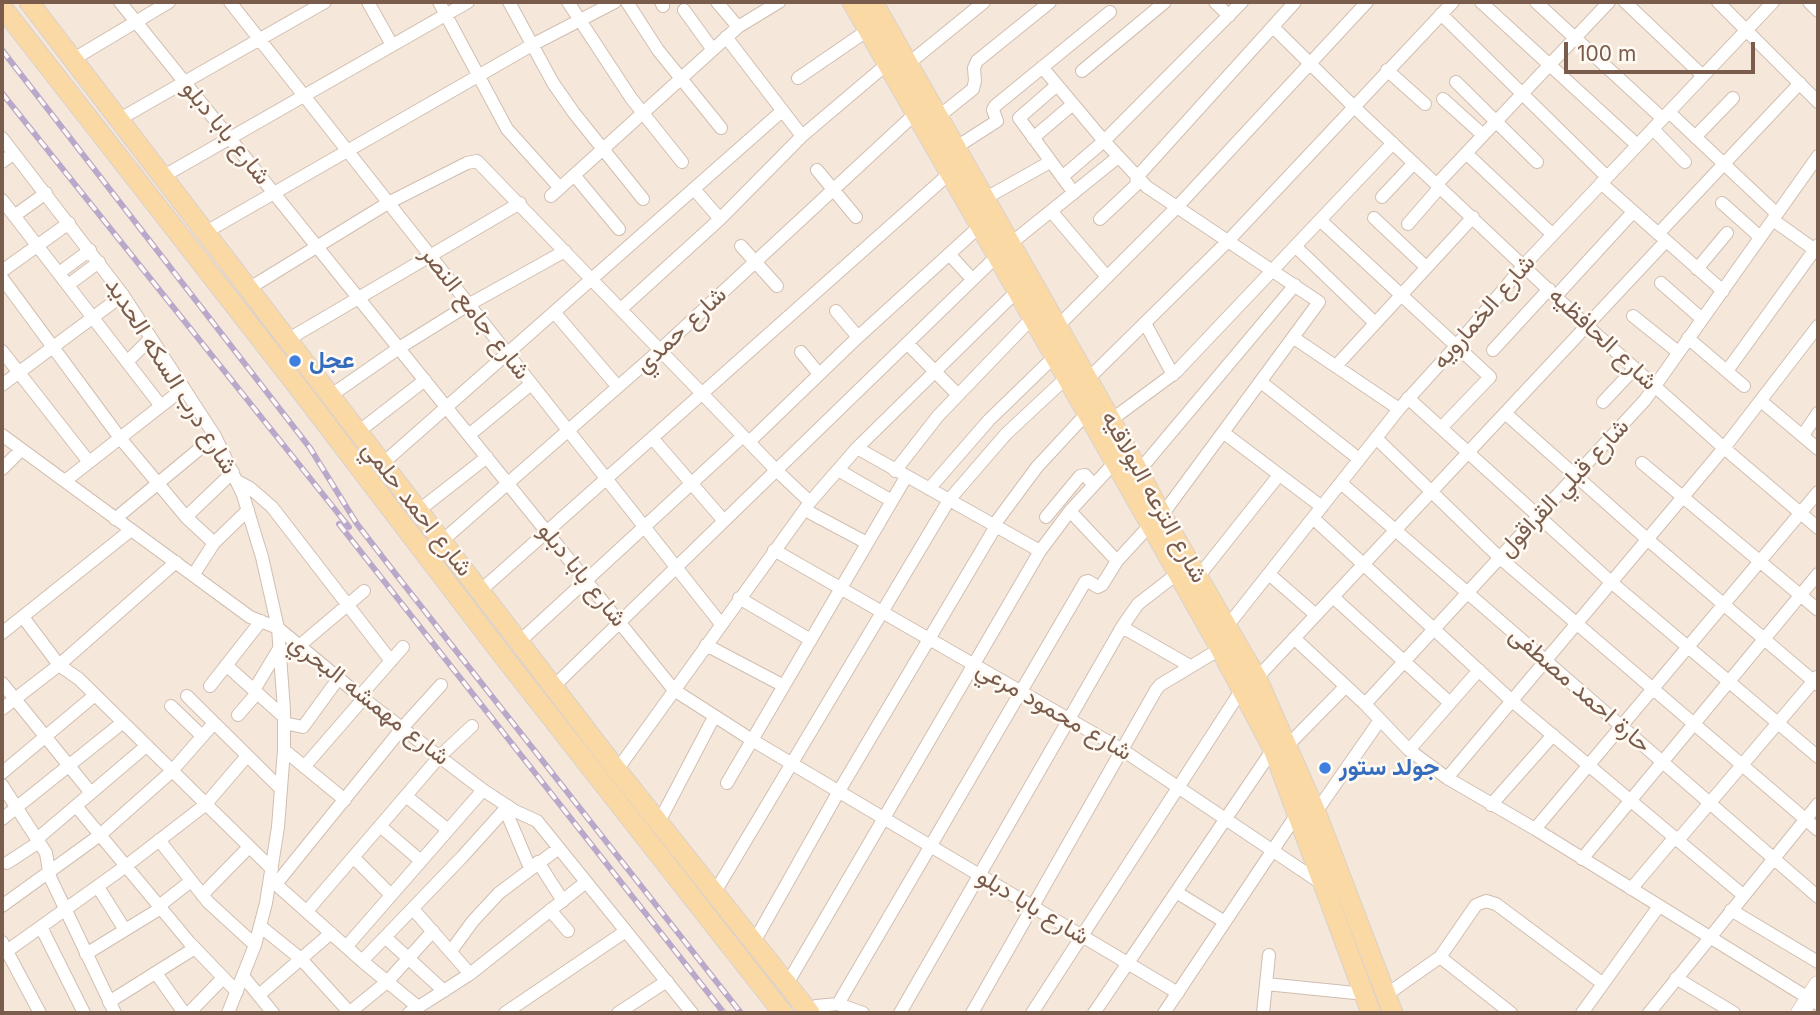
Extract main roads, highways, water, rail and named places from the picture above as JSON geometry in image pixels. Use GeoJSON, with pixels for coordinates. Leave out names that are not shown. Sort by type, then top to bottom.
{"type":"FeatureCollection","features":[{"type":"Feature","properties":{"kind":"main road","name":"شارع احمد حلمي"},"geometry":{"type":"LineString","coordinates":[[29,2],[617,770],[809,1012]]}},
{"type":"Feature","properties":{"kind":"main road","name":"شارع الترعه البولاقيه"},"geometry":{"type":"LineString","coordinates":[[859,3],[868,30],[980,226],[1003,250],[1057,327],[1087,413],[1115,462],[1198,577],[1221,639]]}},
{"type":"Feature","properties":{"kind":"main road","name":"شارع الترعه البولاقيه"},"geometry":{"type":"LineString","coordinates":[[859,3],[908,64],[984,199],[1017,291],[1055,356],[1111,420],[1138,472],[1178,573],[1250,684],[1280,747],[1390,1004]]}},
{"type":"Feature","properties":{"kind":"main road","name":"شارع احمد حلمي"},"geometry":{"type":"LineString","coordinates":[[2,7],[503,656],[783,1013]]}},
{"type":"Feature","properties":{"kind":"main road"},"geometry":{"type":"LineString","coordinates":[[121,158],[137,145]]}},
{"type":"Feature","properties":{"kind":"main road","name":"شارع الترعه البولاقيه"},"geometry":{"type":"LineString","coordinates":[[1306,813],[1325,886],[1368,1004]]}},
{"type":"Feature","properties":{"kind":"railway"},"geometry":{"type":"LineString","coordinates":[[2,50],[310,448],[357,524],[741,1013]]}},
{"type":"Feature","properties":{"kind":"railway"},"geometry":{"type":"LineString","coordinates":[[2,93],[349,527]]}},
{"type":"Feature","properties":{"kind":"railway"},"geometry":{"type":"LineString","coordinates":[[339,524],[724,1013]]}},
{"type":"Feature","properties":{"kind":"place","name":"عجل"},"geometry":{"type":"Point","coordinates":[295,361]}},
{"type":"Feature","properties":{"kind":"place","name":"جولد ستور"},"geometry":{"type":"Point","coordinates":[1325,768]}}]}
